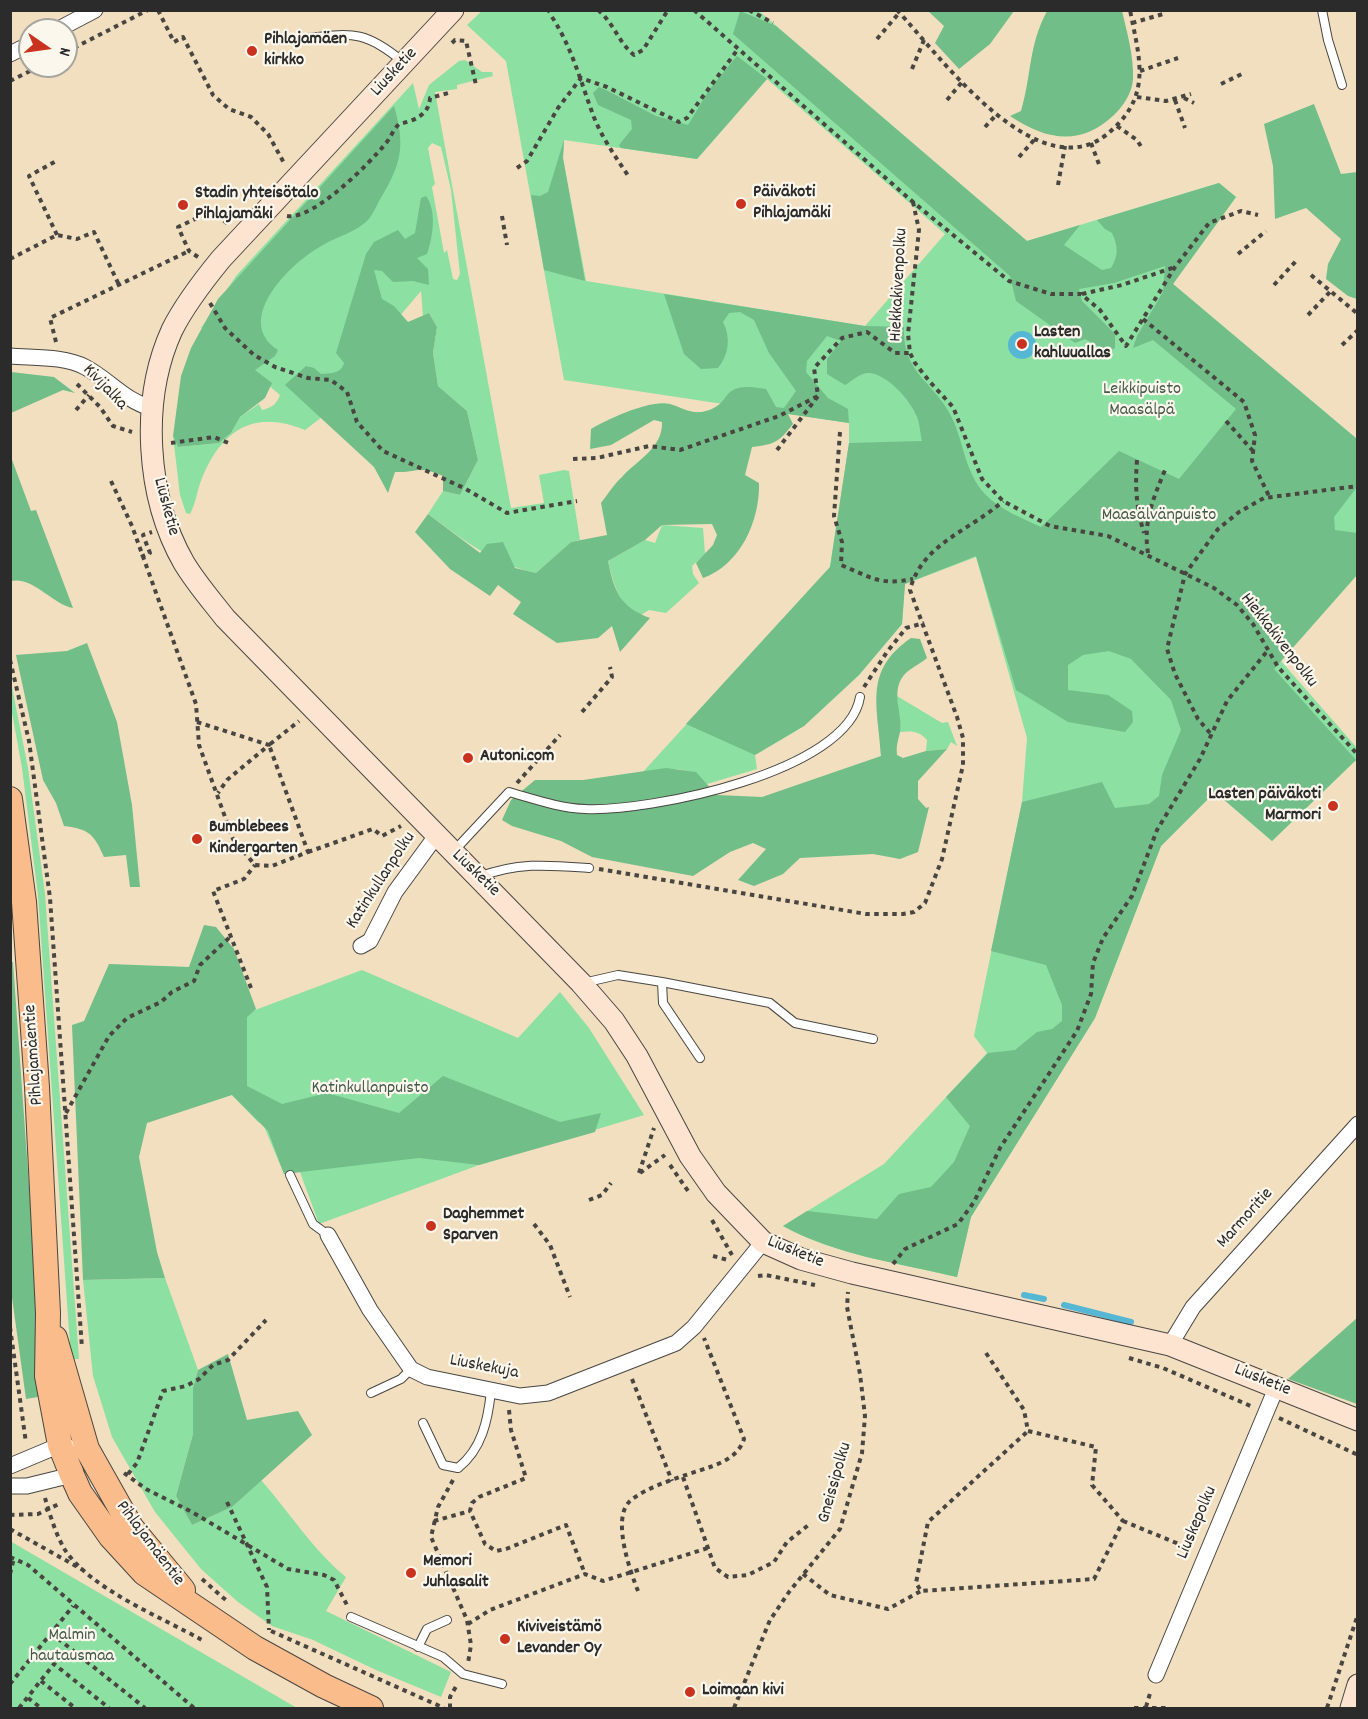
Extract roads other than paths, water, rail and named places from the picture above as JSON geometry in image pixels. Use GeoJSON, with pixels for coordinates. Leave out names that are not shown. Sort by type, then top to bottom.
{"type":"FeatureCollection","features":[{"type":"Feature","properties":{"kind":"main road","name":"Pihlajamäentie"},"geometry":{"type":"LineString","coordinates":[[10,799],[24,902],[38,1088],[48,1313],[47,1376],[60,1444],[72,1475],[80,1493],[111,1537],[144,1573],[195,1605],[222,1627],[255,1648],[324,1686],[371,1708]]}},
{"type":"Feature","properties":{"kind":"main road","name":"Pihlajamäentie"},"geometry":{"type":"LineString","coordinates":[[48,1313],[87,1449],[131,1527],[195,1605]]}},
{"type":"Feature","properties":{"kind":"street"},"geometry":{"type":"LineString","coordinates":[[78,19],[95,10]]}},
{"type":"Feature","properties":{"kind":"street","name":"Liusketie"},"geometry":{"type":"LineString","coordinates":[[453,10],[213,269],[196,291],[172,330],[160,369],[153,409],[161,438],[159,500],[167,526],[184,563],[225,618],[581,983],[614,1021],[637,1056],[690,1156],[716,1193],[763,1242],[850,1283],[883,1280],[1170,1345],[1358,1420]]}},
{"type":"Feature","properties":{"kind":"street","name":"Kivijalka"},"geometry":{"type":"LineString","coordinates":[[10,356],[73,361],[88,368],[126,398],[153,409]]}},
{"type":"Feature","properties":{"kind":"street","name":"Katinkullanpolku"},"geometry":{"type":"LineString","coordinates":[[361,946],[370,941],[395,892],[436,836]]}},
{"type":"Feature","properties":{"kind":"street","name":"Marmoritie"},"geometry":{"type":"LineString","coordinates":[[1170,1345],[1193,1307],[1358,1124]]}},
{"type":"Feature","properties":{"kind":"street"},"geometry":{"type":"LineString","coordinates":[[328,1235],[370,1311],[411,1368]]}},
{"type":"Feature","properties":{"kind":"street","name":"Liuskekuja"},"geometry":{"type":"LineString","coordinates":[[411,1368],[427,1377],[491,1392],[520,1396],[548,1393],[676,1342],[694,1327],[763,1242]]}},
{"type":"Feature","properties":{"kind":"street","name":"Liuskepolku"},"geometry":{"type":"LineString","coordinates":[[1156,1675],[1277,1386]]}},
{"type":"Feature","properties":{"kind":"street"},"geometry":{"type":"LineString","coordinates":[[10,1466],[30,1460],[60,1444],[87,1449],[72,1475],[27,1486],[10,1486]]}},
{"type":"Feature","properties":{"kind":"street"},"geometry":{"type":"LineString","coordinates":[[1351,1708],[1358,1685]]}},
{"type":"Feature","properties":{"kind":"lane"},"geometry":{"type":"LineString","coordinates":[[1322,10],[1328,40],[1342,85]]}},
{"type":"Feature","properties":{"kind":"lane"},"geometry":{"type":"LineString","coordinates":[[308,38],[353,34],[370,38],[405,62]]}},
{"type":"Feature","properties":{"kind":"lane"},"geometry":{"type":"LineString","coordinates":[[453,852],[508,792],[559,806],[613,808],[650,803],[762,775],[786,766],[842,732],[854,717],[860,697]]}},
{"type":"Feature","properties":{"kind":"lane"},"geometry":{"type":"LineString","coordinates":[[478,877],[506,867],[527,865],[589,868]]}},
{"type":"Feature","properties":{"kind":"lane"},"geometry":{"type":"LineString","coordinates":[[581,983],[618,975],[662,982],[770,1003],[795,1023],[873,1039]]}},
{"type":"Feature","properties":{"kind":"lane"},"geometry":{"type":"LineString","coordinates":[[662,982],[663,1003],[700,1058]]}},
{"type":"Feature","properties":{"kind":"lane"},"geometry":{"type":"LineString","coordinates":[[290,1175],[313,1224],[328,1235]]}},
{"type":"Feature","properties":{"kind":"lane"},"geometry":{"type":"LineString","coordinates":[[371,1393],[401,1379],[411,1368]]}},
{"type":"Feature","properties":{"kind":"lane"},"geometry":{"type":"LineString","coordinates":[[423,1423],[443,1465],[458,1468],[478,1446],[489,1415],[491,1392]]}},
{"type":"Feature","properties":{"kind":"lane"},"geometry":{"type":"LineString","coordinates":[[351,1617],[443,1657],[463,1674],[502,1684]]}},
{"type":"Feature","properties":{"kind":"lane"},"geometry":{"type":"LineString","coordinates":[[418,1647],[427,1629],[447,1620]]}},
{"type":"Feature","properties":{"kind":"water","name":"Lasten kahluuallas"},"geometry":{"type":"Polygon","coordinates":[[[1022,331],[1032,335],[1036,345],[1032,355],[1022,359],[1012,355],[1008,345],[1012,335],[1022,331]]]}},
{"type":"Feature","properties":{"kind":"waterway"},"geometry":{"type":"LineString","coordinates":[[1024,1295],[1044,1299]]}},
{"type":"Feature","properties":{"kind":"waterway"},"geometry":{"type":"LineString","coordinates":[[1064,1305],[1131,1322]]}},
{"type":"Feature","properties":{"kind":"place","name":"Pihlajamäen kirkko"},"geometry":{"type":"Point","coordinates":[252,51]}},
{"type":"Feature","properties":{"kind":"place","name":"Päiväkoti Pihlajamäki"},"geometry":{"type":"Point","coordinates":[741,204]}},
{"type":"Feature","properties":{"kind":"place","name":"Stadin yhteisötalo Pihlajamäki"},"geometry":{"type":"Point","coordinates":[183,205]}},
{"type":"Feature","properties":{"kind":"place","name":"Lasten kahluuallas"},"geometry":{"type":"Point","coordinates":[1022,344]}},
{"type":"Feature","properties":{"kind":"place","name":"Autoni.com"},"geometry":{"type":"Point","coordinates":[468,758]}},
{"type":"Feature","properties":{"kind":"place","name":"Lasten päiväkoti Marmori"},"geometry":{"type":"Point","coordinates":[1333,806]}},
{"type":"Feature","properties":{"kind":"place","name":"Bumblebees Kindergarten"},"geometry":{"type":"Point","coordinates":[197,839]}},
{"type":"Feature","properties":{"kind":"place","name":"Daghemmet Sparven"},"geometry":{"type":"Point","coordinates":[431,1226]}},
{"type":"Feature","properties":{"kind":"place","name":"Memori Juhlasalit"},"geometry":{"type":"Point","coordinates":[411,1573]}},
{"type":"Feature","properties":{"kind":"place","name":"Kiviveistämö Levander Oy"},"geometry":{"type":"Point","coordinates":[505,1639]}},
{"type":"Feature","properties":{"kind":"place","name":"Loimaan kivi"},"geometry":{"type":"Point","coordinates":[690,1692]}},
{"type":"Feature","properties":{"kind":"park label","name":"Leikkipuisto Maasälpä"},"geometry":{"type":"Point","coordinates":[1142,401]}},
{"type":"Feature","properties":{"kind":"park label","name":"Maasälvänpuisto"},"geometry":{"type":"Point","coordinates":[1159,517]}},
{"type":"Feature","properties":{"kind":"park label","name":"Katinkullanpuisto"},"geometry":{"type":"Point","coordinates":[370,1090]}},
{"type":"Feature","properties":{"kind":"park label","name":"Malmin hautausmaa"},"geometry":{"type":"Point","coordinates":[72,1647]}}]}
